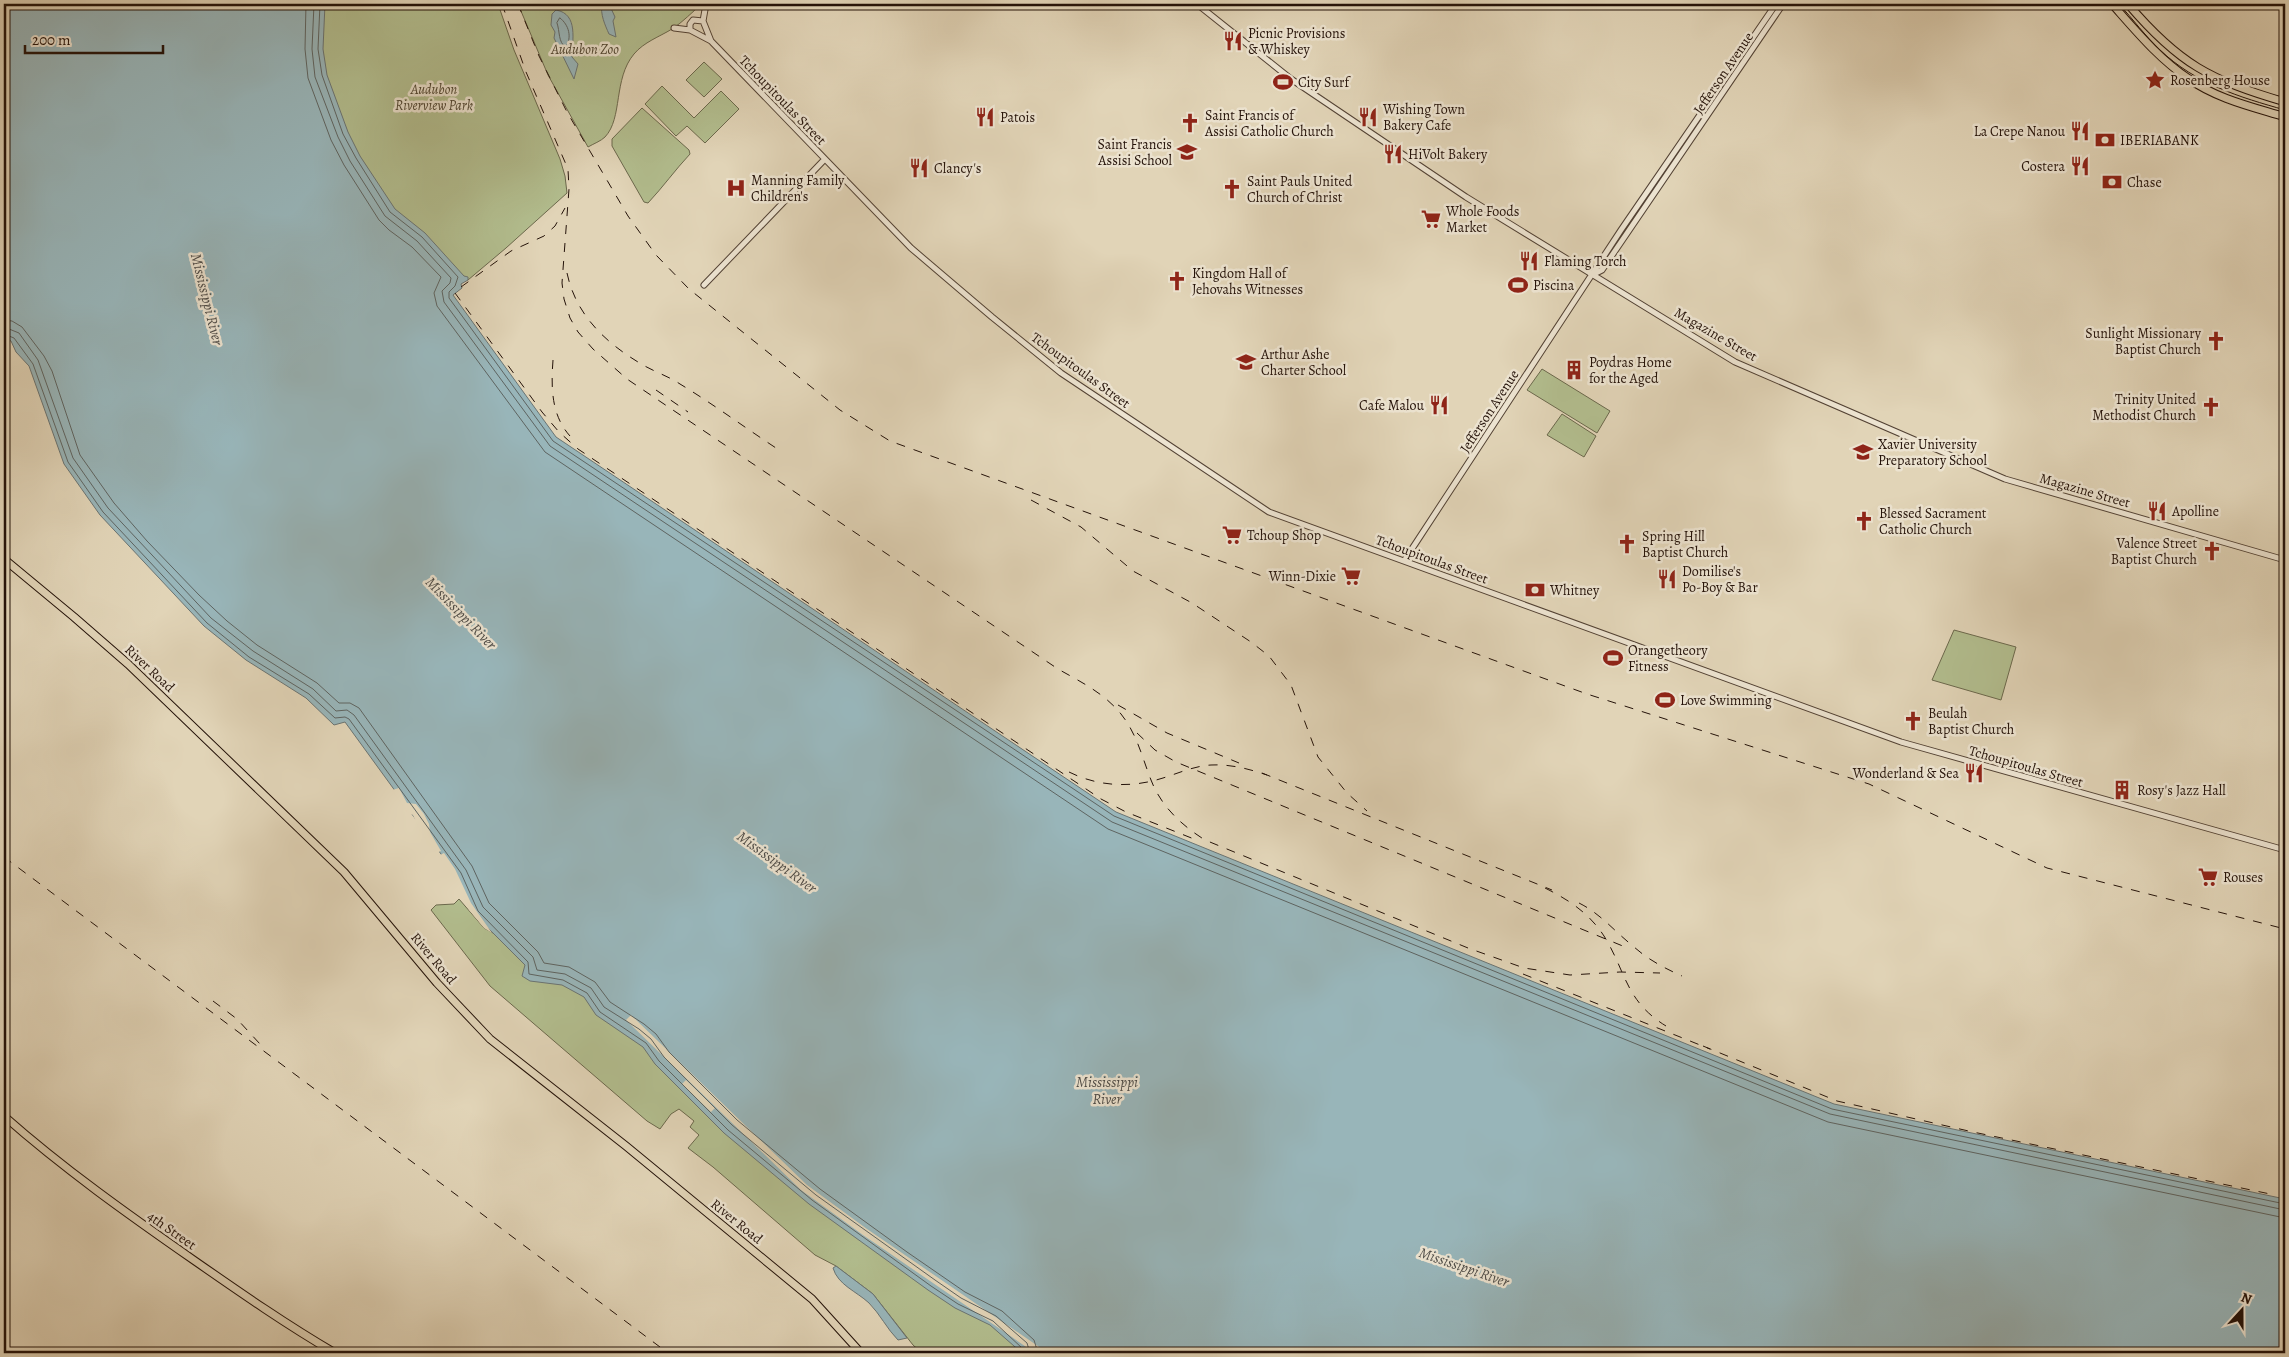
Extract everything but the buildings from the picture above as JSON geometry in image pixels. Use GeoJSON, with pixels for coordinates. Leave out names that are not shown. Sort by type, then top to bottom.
{"type":"FeatureCollection","features":[{"type":"Feature","properties":{"kind":"main road"},"geometry":{"type":"LineString","coordinates":[[2112,4],[2152,49],[2189,79],[2232,100],[2285,117]]}},
{"type":"Feature","properties":{"kind":"main road"},"geometry":{"type":"LineString","coordinates":[[2128,4],[2162,40],[2194,67],[2238,88],[2285,102]]}},
{"type":"Feature","properties":{"kind":"main road","name":"River Road"},"geometry":{"type":"LineString","coordinates":[[4,560],[128,664],[344,872],[437,982],[490,1039],[626,1146],[812,1299],[861,1353]]}},
{"type":"Feature","properties":{"kind":"main road","name":"4th Street"},"geometry":{"type":"LineString","coordinates":[[4,1116],[57,1162],[118,1207],[251,1300],[335,1353]]}},
{"type":"Feature","properties":{"kind":"street"},"geometry":{"type":"LineString","coordinates":[[690,30],[690,24],[693,20],[703,21],[706,4]]}},
{"type":"Feature","properties":{"kind":"street","name":"Magazine Street"},"geometry":{"type":"LineString","coordinates":[[1197,4],[1291,79],[1466,198],[1735,362],[2005,479],[2285,560]]}},
{"type":"Feature","properties":{"kind":"street","name":"Jefferson Avenue"},"geometry":{"type":"LineString","coordinates":[[1404,561],[1593,274],[1776,4]]}},
{"type":"Feature","properties":{"kind":"street","name":"Jefferson Avenue"},"geometry":{"type":"LineString","coordinates":[[1593,274],[1602,270],[1784,4]]}},
{"type":"Feature","properties":{"kind":"street","name":"Tchoupitoulas Street"},"geometry":{"type":"LineString","coordinates":[[703,21],[711,41]]}},
{"type":"Feature","properties":{"kind":"street","name":"Tchoupitoulas Street"},"geometry":{"type":"LineString","coordinates":[[674,28],[690,30],[711,41],[911,248],[1061,373],[1269,512],[1901,742],[2285,850]]}},
{"type":"Feature","properties":{"kind":"street"},"geometry":{"type":"LineString","coordinates":[[704,285],[824,160]]}},
{"type":"Feature","properties":{"kind":"green space","name":"Audubon Riverview Park"},"geometry":{"type":"Polygon","coordinates":[[[325,4],[498,4],[514,50],[560,159],[567,193],[468,280],[426,261],[307,86],[325,4]]]}},
{"type":"Feature","properties":{"kind":"green space","name":"Audubon Zoo"},"geometry":{"type":"Polygon","coordinates":[[[518,4],[702,4],[676,26],[647,43],[634,54],[627,64],[623,75],[617,109],[611,129],[605,137],[588,147],[548,75],[518,4]]]}},
{"type":"Feature","properties":{"kind":"green space"},"geometry":{"type":"Polygon","coordinates":[[[704,62],[722,79],[704,97],[686,80],[704,62]]]}},
{"type":"Feature","properties":{"kind":"green space"},"geometry":{"type":"Polygon","coordinates":[[[662,86],[694,118],[721,91],[739,109],[705,143],[687,126],[676,136],[645,104],[662,86]]]}},
{"type":"Feature","properties":{"kind":"green space"},"geometry":{"type":"Polygon","coordinates":[[[642,108],[689,150],[690,154],[648,203],[644,202],[612,146],[612,139],[642,108]]]}},
{"type":"Feature","properties":{"kind":"green space"},"geometry":{"type":"Polygon","coordinates":[[[1542,369],[1610,411],[1597,433],[1527,390],[1542,369]]]}},
{"type":"Feature","properties":{"kind":"green space"},"geometry":{"type":"Polygon","coordinates":[[[1562,414],[1596,436],[1584,457],[1547,435],[1562,414]]]}},
{"type":"Feature","properties":{"kind":"green space"},"geometry":{"type":"Polygon","coordinates":[[[1954,630],[2016,647],[2001,700],[1932,680],[1954,630]]]}},
{"type":"Feature","properties":{"kind":"green space"},"geometry":{"type":"Polygon","coordinates":[[[459,899],[484,928],[564,972],[629,1034],[1027,1353],[922,1353],[913,1345],[873,1294],[836,1266],[815,1255],[713,1167],[688,1148],[699,1135],[690,1127],[694,1121],[679,1109],[671,1114],[660,1129],[647,1121],[490,986],[431,910],[436,905],[454,904],[459,899]]]}},
{"type":"Feature","properties":{"kind":"water","name":"Mississippi River"},"geometry":{"type":"Polygon","coordinates":[[[4,4],[325,4],[323,49],[327,75],[348,132],[360,156],[395,209],[425,233],[464,276],[468,277],[468,280],[461,284],[462,288],[453,295],[556,437],[1116,812],[1834,1104],[2285,1199],[2285,1353],[1022,1353],[990,1325],[955,1308],[928,1290],[809,1204],[724,1133],[655,1064],[643,1047],[596,1015],[584,997],[562,985],[530,981],[522,976],[525,965],[474,914],[457,876],[345,722],[334,725],[306,698],[246,660],[204,626],[100,515],[64,464],[29,366],[16,352],[11,341],[4,338],[4,4]]]}},
{"type":"Feature","properties":{"kind":"water"},"geometry":{"type":"Polygon","coordinates":[[[602,4],[609,4],[615,17],[613,21],[616,37],[607,31],[602,16],[602,4]]]}},
{"type":"Feature","properties":{"kind":"water"},"geometry":{"type":"Polygon","coordinates":[[[556,10],[568,17],[573,29],[572,57],[578,64],[574,79],[554,38],[555,32],[551,25],[552,14],[556,10]]]}},
{"type":"Feature","properties":{"kind":"water"},"geometry":{"type":"Polygon","coordinates":[[[836,1266],[873,1294],[907,1338],[898,1340],[869,1303],[839,1279],[833,1268],[836,1266]]]}},
{"type":"Feature","properties":{"kind":"pier"},"geometry":{"type":"Polygon","coordinates":[[[399,788],[407,803],[416,804],[424,814],[429,824],[430,832],[441,851],[436,853],[419,829],[413,815],[407,812],[392,790],[399,788]]]}},
{"type":"Feature","properties":{"kind":"pier"},"geometry":{"type":"Polygon","coordinates":[[[444,853],[455,869],[471,903],[492,933],[484,928],[469,910],[455,878],[438,856],[444,853]]]}},
{"type":"Feature","properties":{"kind":"pier"},"geometry":{"type":"Polygon","coordinates":[[[631,1015],[807,1185],[867,1229],[1048,1353],[1035,1353],[801,1190],[626,1020],[631,1015]]]}},
{"type":"Feature","properties":{"kind":"pier"},"geometry":{"type":"Polygon","coordinates":[[[686,1080],[715,1108],[711,1112],[682,1084],[686,1080]]]}},
{"type":"Feature","properties":{"kind":"tram line"},"geometry":{"type":"LineString","coordinates":[[2119,4],[2155,45],[2188,72],[2219,88],[2285,110]]}},
{"type":"Feature","properties":{"kind":"railway"},"geometry":{"type":"LineString","coordinates":[[502,4],[526,72],[568,169],[569,189],[562,283],[564,299],[570,318],[578,332],[593,349],[627,379],[1058,669],[1092,688],[1107,700],[1127,722],[1160,798],[1180,821],[1205,840],[1468,948],[1524,968],[1570,975],[1620,972],[1660,973]]}},
{"type":"Feature","properties":{"kind":"railway"},"geometry":{"type":"LineString","coordinates":[[518,4],[539,56],[567,112],[628,216],[656,255],[689,289],[840,410],[890,441],[1587,694],[1869,784],[2047,868],[2285,929]]}},
{"type":"Feature","properties":{"kind":"railway"},"geometry":{"type":"LineString","coordinates":[[461,287],[511,251],[544,236],[555,226],[565,208]]}},
{"type":"Feature","properties":{"kind":"railway"},"geometry":{"type":"LineString","coordinates":[[567,273],[578,303],[595,327],[617,348],[643,365],[692,392],[776,448]]}},
{"type":"Feature","properties":{"kind":"railway"},"geometry":{"type":"LineString","coordinates":[[455,293],[542,412],[559,432],[578,449],[1101,799],[1126,812],[1199,841]]}},
{"type":"Feature","properties":{"kind":"railway"},"geometry":{"type":"LineString","coordinates":[[553,360],[552,390],[556,410],[559,419],[570,436]]}},
{"type":"Feature","properties":{"kind":"railway"},"geometry":{"type":"LineString","coordinates":[[656,390],[688,412]]}},
{"type":"Feature","properties":{"kind":"railway"},"geometry":{"type":"LineString","coordinates":[[1031,500],[1081,527],[1133,571],[1192,603],[1269,656],[1291,685],[1318,757],[1347,793],[1367,811]]}},
{"type":"Feature","properties":{"kind":"railway"},"geometry":{"type":"LineString","coordinates":[[1118,705],[1167,733],[1239,763]]}},
{"type":"Feature","properties":{"kind":"railway"},"geometry":{"type":"LineString","coordinates":[[1137,733],[1155,750],[1176,762],[1630,949]]}},
{"type":"Feature","properties":{"kind":"railway"},"geometry":{"type":"LineString","coordinates":[[1069,772],[1092,781],[1116,784],[1151,781],[1193,768],[1211,765],[1240,767],[1267,775]]}},
{"type":"Feature","properties":{"kind":"railway"},"geometry":{"type":"LineString","coordinates":[[1262,773],[1552,890]]}},
{"type":"Feature","properties":{"kind":"railway"},"geometry":{"type":"LineString","coordinates":[[4,857],[668,1353]]}},
{"type":"Feature","properties":{"kind":"railway"},"geometry":{"type":"LineString","coordinates":[[1545,888],[1570,902],[1592,920],[1604,936],[1634,996],[1652,1016],[1666,1026]]}},
{"type":"Feature","properties":{"kind":"railway"},"geometry":{"type":"LineString","coordinates":[[1579,903],[1601,917],[1644,955],[1682,976]]}},
{"type":"Feature","properties":{"kind":"railway"},"geometry":{"type":"LineString","coordinates":[[1523,974],[1710,1049]]}},
{"type":"Feature","properties":{"kind":"railway"},"geometry":{"type":"LineString","coordinates":[[213,1001],[237,1019],[260,1044]]}},
{"type":"Feature","properties":{"kind":"railway"},"geometry":{"type":"LineString","coordinates":[[1703,1046],[1837,1101],[1973,1132],[2275,1195]]}},
{"type":"Feature","properties":{"kind":"place","name":"Picnic Provisions & Whiskey"},"geometry":{"type":"Point","coordinates":[1233,41]}},
{"type":"Feature","properties":{"kind":"place","name":"Rosenberg House"},"geometry":{"type":"Point","coordinates":[2155,80]}},
{"type":"Feature","properties":{"kind":"place","name":"City Surf"},"geometry":{"type":"Point","coordinates":[1283,82]}},
{"type":"Feature","properties":{"kind":"place","name":"Patois"},"geometry":{"type":"Point","coordinates":[985,117]}},
{"type":"Feature","properties":{"kind":"place","name":"Wishing Town Bakery Cafe"},"geometry":{"type":"Point","coordinates":[1368,117]}},
{"type":"Feature","properties":{"kind":"place","name":"Saint Francis of Assisi Catholic Church"},"geometry":{"type":"Point","coordinates":[1190,123]}},
{"type":"Feature","properties":{"kind":"place","name":"La Crepe Nanou"},"geometry":{"type":"Point","coordinates":[2080,131]}},
{"type":"Feature","properties":{"kind":"place","name":"IBERIABANK"},"geometry":{"type":"Point","coordinates":[2105,140]}},
{"type":"Feature","properties":{"kind":"place","name":"Saint Francis Assisi School"},"geometry":{"type":"Point","coordinates":[1187,152]}},
{"type":"Feature","properties":{"kind":"place","name":"HiVolt Bakery"},"geometry":{"type":"Point","coordinates":[1393,154]}},
{"type":"Feature","properties":{"kind":"place","name":"Costera"},"geometry":{"type":"Point","coordinates":[2080,166]}},
{"type":"Feature","properties":{"kind":"place","name":"Clancy's"},"geometry":{"type":"Point","coordinates":[919,168]}},
{"type":"Feature","properties":{"kind":"place","name":"Chase"},"geometry":{"type":"Point","coordinates":[2112,182]}},
{"type":"Feature","properties":{"kind":"place","name":"Manning Family Children's"},"geometry":{"type":"Point","coordinates":[736,188]}},
{"type":"Feature","properties":{"kind":"place","name":"Saint Pauls United Church of Christ"},"geometry":{"type":"Point","coordinates":[1232,189]}},
{"type":"Feature","properties":{"kind":"place","name":"Whole Foods Market"},"geometry":{"type":"Point","coordinates":[1431,219]}},
{"type":"Feature","properties":{"kind":"place","name":"Flaming Torch"},"geometry":{"type":"Point","coordinates":[1529,261]}},
{"type":"Feature","properties":{"kind":"place","name":"Kingdom Hall of Jehovahs Witnesses"},"geometry":{"type":"Point","coordinates":[1177,281]}},
{"type":"Feature","properties":{"kind":"place","name":"Piscina"},"geometry":{"type":"Point","coordinates":[1518,285]}},
{"type":"Feature","properties":{"kind":"place","name":"Sunlight Missionary Baptist Church"},"geometry":{"type":"Point","coordinates":[2216,341]}},
{"type":"Feature","properties":{"kind":"place","name":"Arthur Ashe Charter School"},"geometry":{"type":"Point","coordinates":[1246,362]}},
{"type":"Feature","properties":{"kind":"place","name":"Poydras Home for the Aged"},"geometry":{"type":"Point","coordinates":[1574,370]}},
{"type":"Feature","properties":{"kind":"place","name":"Cafe Malou"},"geometry":{"type":"Point","coordinates":[1439,405]}},
{"type":"Feature","properties":{"kind":"place","name":"Trinity United Methodist Church"},"geometry":{"type":"Point","coordinates":[2211,407]}},
{"type":"Feature","properties":{"kind":"place","name":"Xavier University Preparatory School"},"geometry":{"type":"Point","coordinates":[1863,452]}},
{"type":"Feature","properties":{"kind":"place","name":"Apolline"},"geometry":{"type":"Point","coordinates":[2157,511]}},
{"type":"Feature","properties":{"kind":"place","name":"Blessed Sacrament Catholic Church"},"geometry":{"type":"Point","coordinates":[1864,521]}},
{"type":"Feature","properties":{"kind":"place","name":"Tchoup Shop"},"geometry":{"type":"Point","coordinates":[1232,535]}},
{"type":"Feature","properties":{"kind":"place","name":"Spring Hill Baptist Church"},"geometry":{"type":"Point","coordinates":[1627,544]}},
{"type":"Feature","properties":{"kind":"place","name":"Valence Street Baptist Church"},"geometry":{"type":"Point","coordinates":[2212,551]}},
{"type":"Feature","properties":{"kind":"place","name":"Winn-Dixie"},"geometry":{"type":"Point","coordinates":[1351,576]}},
{"type":"Feature","properties":{"kind":"place","name":"Domilise's Po-Boy & Bar"},"geometry":{"type":"Point","coordinates":[1667,579]}},
{"type":"Feature","properties":{"kind":"place","name":"Whitney"},"geometry":{"type":"Point","coordinates":[1535,590]}},
{"type":"Feature","properties":{"kind":"place","name":"Orangetheory Fitness"},"geometry":{"type":"Point","coordinates":[1613,658]}},
{"type":"Feature","properties":{"kind":"place","name":"Love Swimming"},"geometry":{"type":"Point","coordinates":[1665,700]}},
{"type":"Feature","properties":{"kind":"place","name":"Beulah Baptist Church"},"geometry":{"type":"Point","coordinates":[1913,721]}},
{"type":"Feature","properties":{"kind":"place","name":"Wonderland & Sea"},"geometry":{"type":"Point","coordinates":[1974,773]}},
{"type":"Feature","properties":{"kind":"place","name":"Rosy's Jazz Hall"},"geometry":{"type":"Point","coordinates":[2122,790]}},
{"type":"Feature","properties":{"kind":"place","name":"Rouses"},"geometry":{"type":"Point","coordinates":[2208,877]}}]}
